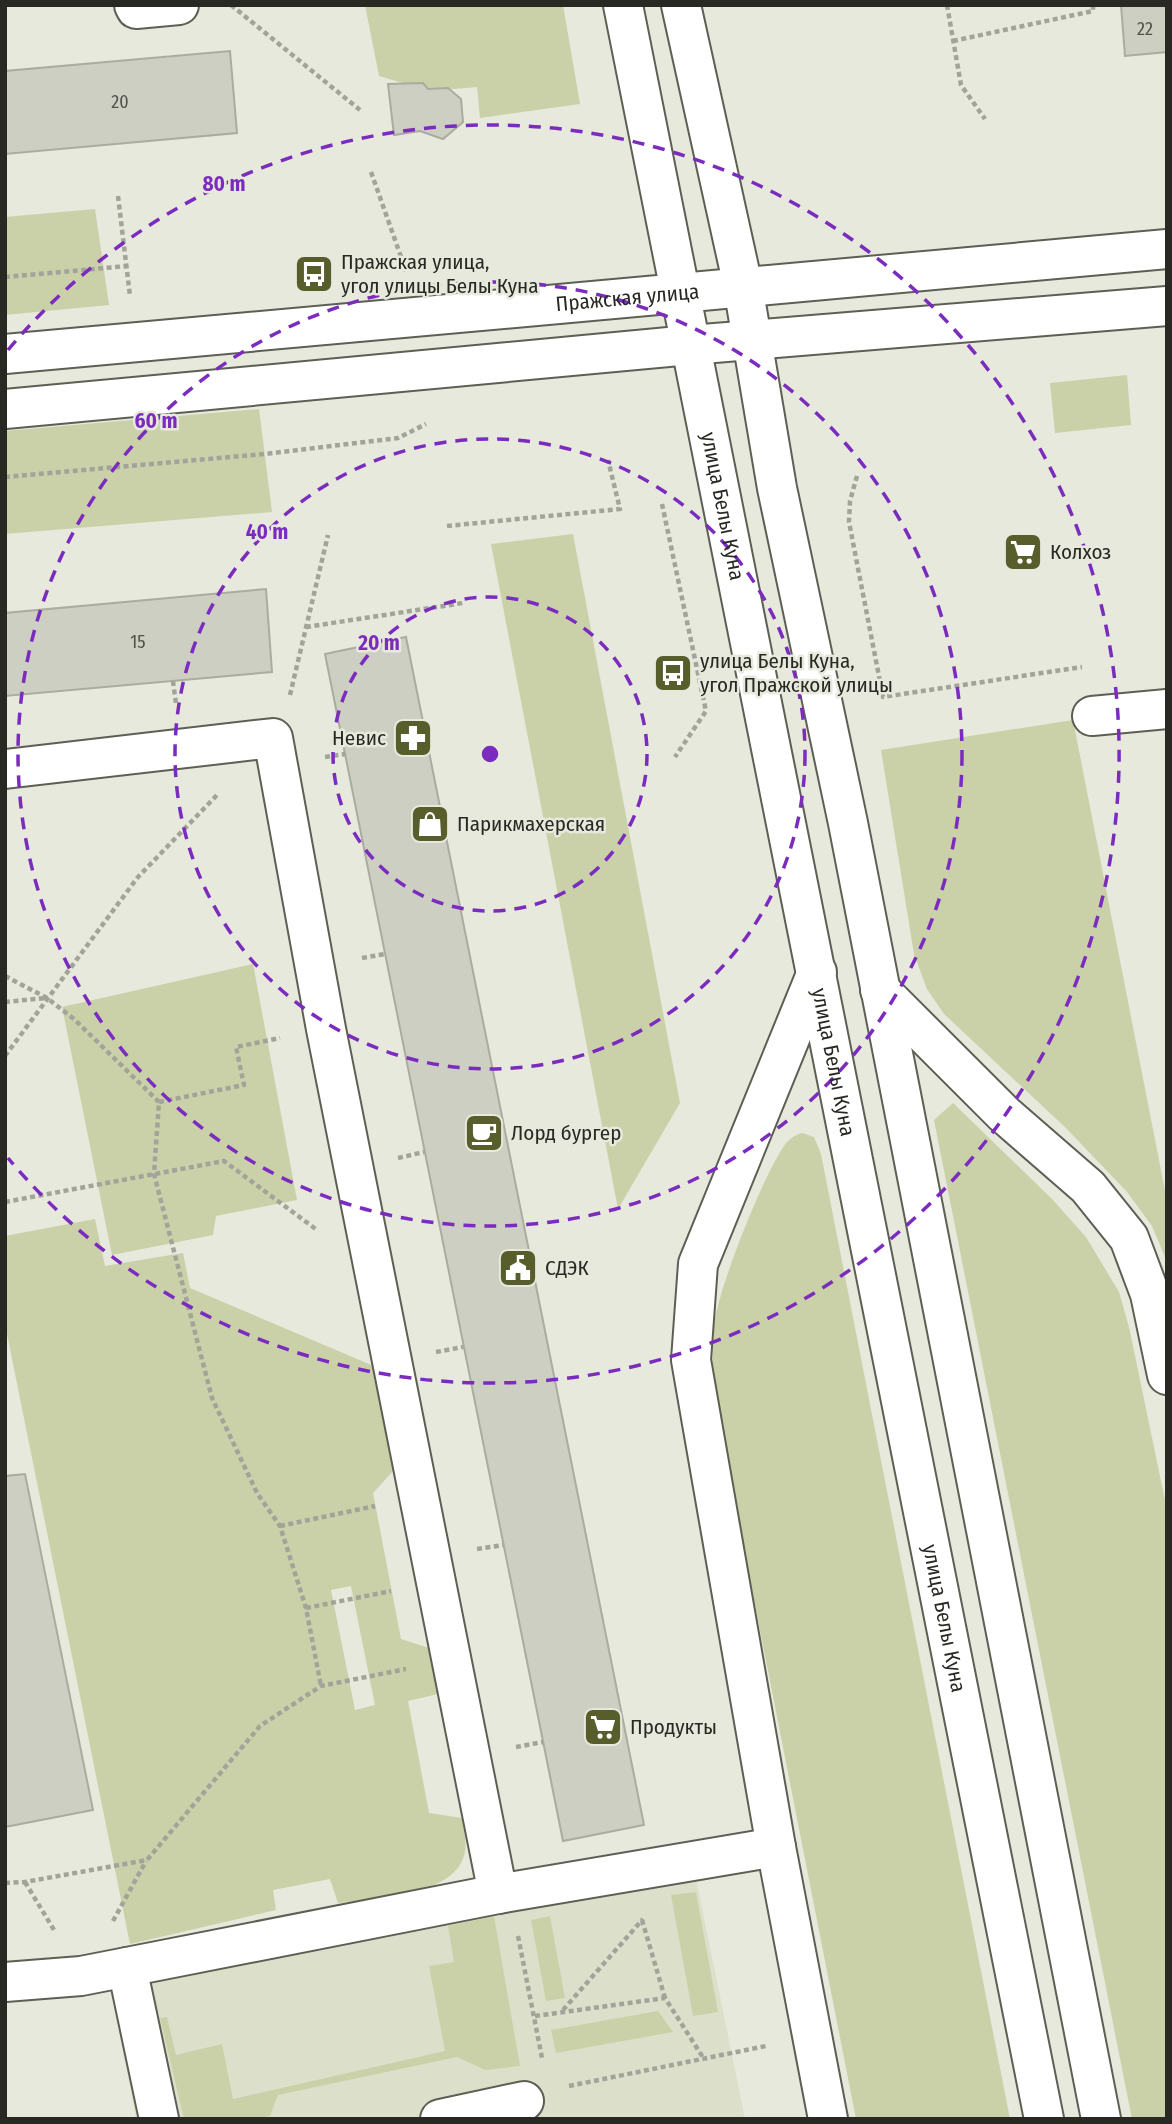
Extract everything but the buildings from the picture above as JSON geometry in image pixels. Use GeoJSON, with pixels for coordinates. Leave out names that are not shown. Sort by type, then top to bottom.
{"type":"FeatureCollection","features":[{"type":"Feature","properties":{"kind":"street"},"geometry":{"type":"LineString","coordinates":[[134,5],[136,9],[180,5]]}},
{"type":"Feature","properties":{"kind":"street","name":"улица Белы Куна"},"geometry":{"type":"LineString","coordinates":[[623,5],[1044,2119]]}},
{"type":"Feature","properties":{"kind":"street"},"geometry":{"type":"LineString","coordinates":[[681,5],[743,286],[777,488],[880,990],[1101,2119]]}},
{"type":"Feature","properties":{"kind":"street","name":"Пражская улица"},"geometry":{"type":"LineString","coordinates":[[5,354],[1167,249]]}},
{"type":"Feature","properties":{"kind":"street"},"geometry":{"type":"LineString","coordinates":[[5,409],[690,345],[1167,306]]}},
{"type":"Feature","properties":{"kind":"street"},"geometry":{"type":"LineString","coordinates":[[1092,716],[1167,709]]}},
{"type":"Feature","properties":{"kind":"street"},"geometry":{"type":"LineString","coordinates":[[5,769],[273,738],[326,1029],[436,1583],[503,1893]]}},
{"type":"Feature","properties":{"kind":"street"},"geometry":{"type":"LineString","coordinates":[[817,972],[698,1264],[691,1360],[776,1847],[828,2119]]}},
{"type":"Feature","properties":{"kind":"street"},"geometry":{"type":"LineString","coordinates":[[880,990],[1004,1114],[1088,1188],[1129,1238],[1150,1294],[1167,1375]]}},
{"type":"Feature","properties":{"kind":"street"},"geometry":{"type":"LineString","coordinates":[[5,1982],[81,1976],[503,1893],[776,1847]]}},
{"type":"Feature","properties":{"kind":"street"},"geometry":{"type":"LineString","coordinates":[[127,1967],[159,2119]]}},
{"type":"Feature","properties":{"kind":"street"},"geometry":{"type":"LineString","coordinates":[[440,2119],[536,2095]]}},
{"type":"Feature","properties":{"kind":"path"},"geometry":{"type":"LineString","coordinates":[[232,5],[360,110]]}},
{"type":"Feature","properties":{"kind":"path"},"geometry":{"type":"LineString","coordinates":[[947,5],[961,85],[985,119]]}},
{"type":"Feature","properties":{"kind":"path"},"geometry":{"type":"LineString","coordinates":[[953,41],[1093,11],[1093,5]]}},
{"type":"Feature","properties":{"kind":"path"},"geometry":{"type":"LineString","coordinates":[[371,172],[407,272]]}},
{"type":"Feature","properties":{"kind":"path"},"geometry":{"type":"LineString","coordinates":[[118,195],[130,297]]}},
{"type":"Feature","properties":{"kind":"path"},"geometry":{"type":"LineString","coordinates":[[5,277],[127,266]]}},
{"type":"Feature","properties":{"kind":"path"},"geometry":{"type":"LineString","coordinates":[[5,477],[265,454],[398,438],[426,424]]}},
{"type":"Feature","properties":{"kind":"path"},"geometry":{"type":"LineString","coordinates":[[447,526],[620,509],[608,460]]}},
{"type":"Feature","properties":{"kind":"path"},"geometry":{"type":"LineString","coordinates":[[857,476],[850,501],[849,523],[883,697],[1083,667]]}},
{"type":"Feature","properties":{"kind":"path"},"geometry":{"type":"LineString","coordinates":[[662,504],[706,711],[675,757]]}},
{"type":"Feature","properties":{"kind":"path"},"geometry":{"type":"LineString","coordinates":[[5,1056],[138,877],[273,738],[283,722],[328,536]]}},
{"type":"Feature","properties":{"kind":"path"},"geometry":{"type":"LineString","coordinates":[[306,627],[463,603]]}},
{"type":"Feature","properties":{"kind":"path"},"geometry":{"type":"LineString","coordinates":[[5,976],[47,998],[74,1019],[159,1102],[154,1174],[212,1398],[257,1493],[280,1526],[306,1608],[321,1686]]}},
{"type":"Feature","properties":{"kind":"path"},"geometry":{"type":"LineString","coordinates":[[5,1002],[47,998]]}},
{"type":"Feature","properties":{"kind":"path"},"geometry":{"type":"LineString","coordinates":[[159,1102],[244,1085],[236,1047],[326,1029]]}},
{"type":"Feature","properties":{"kind":"path"},"geometry":{"type":"LineString","coordinates":[[5,1202],[225,1161],[375,1273]]}},
{"type":"Feature","properties":{"kind":"path"},"geometry":{"type":"LineString","coordinates":[[280,1526],[419,1497]]}},
{"type":"Feature","properties":{"kind":"path"},"geometry":{"type":"LineString","coordinates":[[306,1608],[436,1583]]}},
{"type":"Feature","properties":{"kind":"path"},"geometry":{"type":"LineString","coordinates":[[5,1883],[25,1882],[147,1860],[260,1726],[321,1686],[452,1659]]}},
{"type":"Feature","properties":{"kind":"path"},"geometry":{"type":"LineString","coordinates":[[563,2010],[642,1920],[663,1866]]}},
{"type":"Feature","properties":{"kind":"path"},"geometry":{"type":"LineString","coordinates":[[503,1893],[535,2016],[536,2095],[767,2046]]}},
{"type":"Feature","properties":{"kind":"path"},"geometry":{"type":"LineString","coordinates":[[642,1920],[664,1998],[704,2059]]}},
{"type":"Feature","properties":{"kind":"path"},"geometry":{"type":"LineString","coordinates":[[535,2016],[664,1998]]}},
{"type":"Feature","properties":{"kind":"shaded area"},"geometry":{"type":"Polygon","coordinates":[[[694,1869],[745,2119],[136,2119],[111,1987],[694,1869]]]}},
{"type":"Feature","properties":{"kind":"green space"},"geometry":{"type":"Polygon","coordinates":[[[365,5],[563,5],[580,104],[480,118],[477,87],[430,91],[379,76],[365,5]]]}},
{"type":"Feature","properties":{"kind":"green space"},"geometry":{"type":"Polygon","coordinates":[[[95,209],[109,305],[5,315],[5,217],[95,209]]]}},
{"type":"Feature","properties":{"kind":"green space"},"geometry":{"type":"Polygon","coordinates":[[[1127,375],[1131,425],[1055,433],[1050,383],[1127,375]]]}},
{"type":"Feature","properties":{"kind":"green space"},"geometry":{"type":"Polygon","coordinates":[[[259,409],[272,512],[5,534],[5,431],[259,409]]]}},
{"type":"Feature","properties":{"kind":"green space"},"geometry":{"type":"Polygon","coordinates":[[[573,534],[680,1103],[618,1209],[491,544],[573,534]]]}},
{"type":"Feature","properties":{"kind":"green space"},"geometry":{"type":"Polygon","coordinates":[[[1073,720],[1167,1201],[1167,1262],[1152,1226],[1127,1192],[1066,1128],[944,1014],[927,989],[914,954],[881,750],[1073,720]]]}},
{"type":"Feature","properties":{"kind":"green space"},"geometry":{"type":"Polygon","coordinates":[[[253,964],[297,1200],[216,1216],[213,1235],[112,1255],[62,1007],[253,964]]]}},
{"type":"Feature","properties":{"kind":"green space"},"geometry":{"type":"Polygon","coordinates":[[[953,1103],[1052,1199],[1086,1237],[1119,1292],[1129,1327],[1167,1510],[1167,2119],[1132,2119],[934,1120],[953,1103]]]}},
{"type":"Feature","properties":{"kind":"green space"},"geometry":{"type":"Polygon","coordinates":[[[802,1133],[814,1137],[821,1154],[1010,2119],[856,2119],[715,1401],[713,1373],[714,1326],[732,1262],[752,1209],[773,1165],[788,1141],[802,1133]]]}},
{"type":"Feature","properties":{"kind":"green space"},"geometry":{"type":"Polygon","coordinates":[[[95,1219],[105,1266],[183,1253],[190,1288],[376,1367],[394,1470],[373,1493],[401,1639],[429,1648],[438,1694],[408,1701],[429,1813],[462,1818],[465,1835],[465,1851],[459,1866],[447,1878],[413,1892],[338,1903],[330,1879],[273,1890],[276,1910],[130,1944],[5,1324],[5,1236],[95,1219]],[[351,1586],[331,1590],[355,1710],[375,1705],[351,1586]]]}},
{"type":"Feature","properties":{"kind":"green space"},"geometry":{"type":"Polygon","coordinates":[[[696,1892],[718,2012],[693,2016],[671,1895],[696,1892]]]}},
{"type":"Feature","properties":{"kind":"green space"},"geometry":{"type":"Polygon","coordinates":[[[494,1916],[520,2066],[485,2070],[457,2057],[278,2095],[270,2116],[258,2119],[184,2119],[160,2018],[167,2017],[176,2055],[222,2044],[233,2099],[445,2051],[429,1966],[454,1962],[448,1926],[494,1916]]]}},
{"type":"Feature","properties":{"kind":"green space"},"geometry":{"type":"Polygon","coordinates":[[[550,1916],[565,1998],[546,2001],[531,1920],[550,1916]]]}},
{"type":"Feature","properties":{"kind":"green space"},"geometry":{"type":"Polygon","coordinates":[[[658,2011],[673,2032],[556,2053],[551,2030],[658,2011]]]}},
{"type":"Feature","properties":{"kind":"place","name":"Пражская улица, угол улицы Белы Куна"},"geometry":{"type":"Point","coordinates":[314,274]}},
{"type":"Feature","properties":{"kind":"place","name":"Колхоз"},"geometry":{"type":"Point","coordinates":[1023,552]}},
{"type":"Feature","properties":{"kind":"place","name":"улица Белы Куна, угол Пражской улицы"},"geometry":{"type":"Point","coordinates":[673,673]}},
{"type":"Feature","properties":{"kind":"place","name":"Невис"},"geometry":{"type":"Point","coordinates":[413,738]}},
{"type":"Feature","properties":{"kind":"place","name":"Парикмахерская"},"geometry":{"type":"Point","coordinates":[430,824]}},
{"type":"Feature","properties":{"kind":"place","name":"Лорд бургер"},"geometry":{"type":"Point","coordinates":[484,1133]}},
{"type":"Feature","properties":{"kind":"place","name":"СДЭК"},"geometry":{"type":"Point","coordinates":[518,1268]}},
{"type":"Feature","properties":{"kind":"place","name":"Продукты"},"geometry":{"type":"Point","coordinates":[603,1727]}}]}
